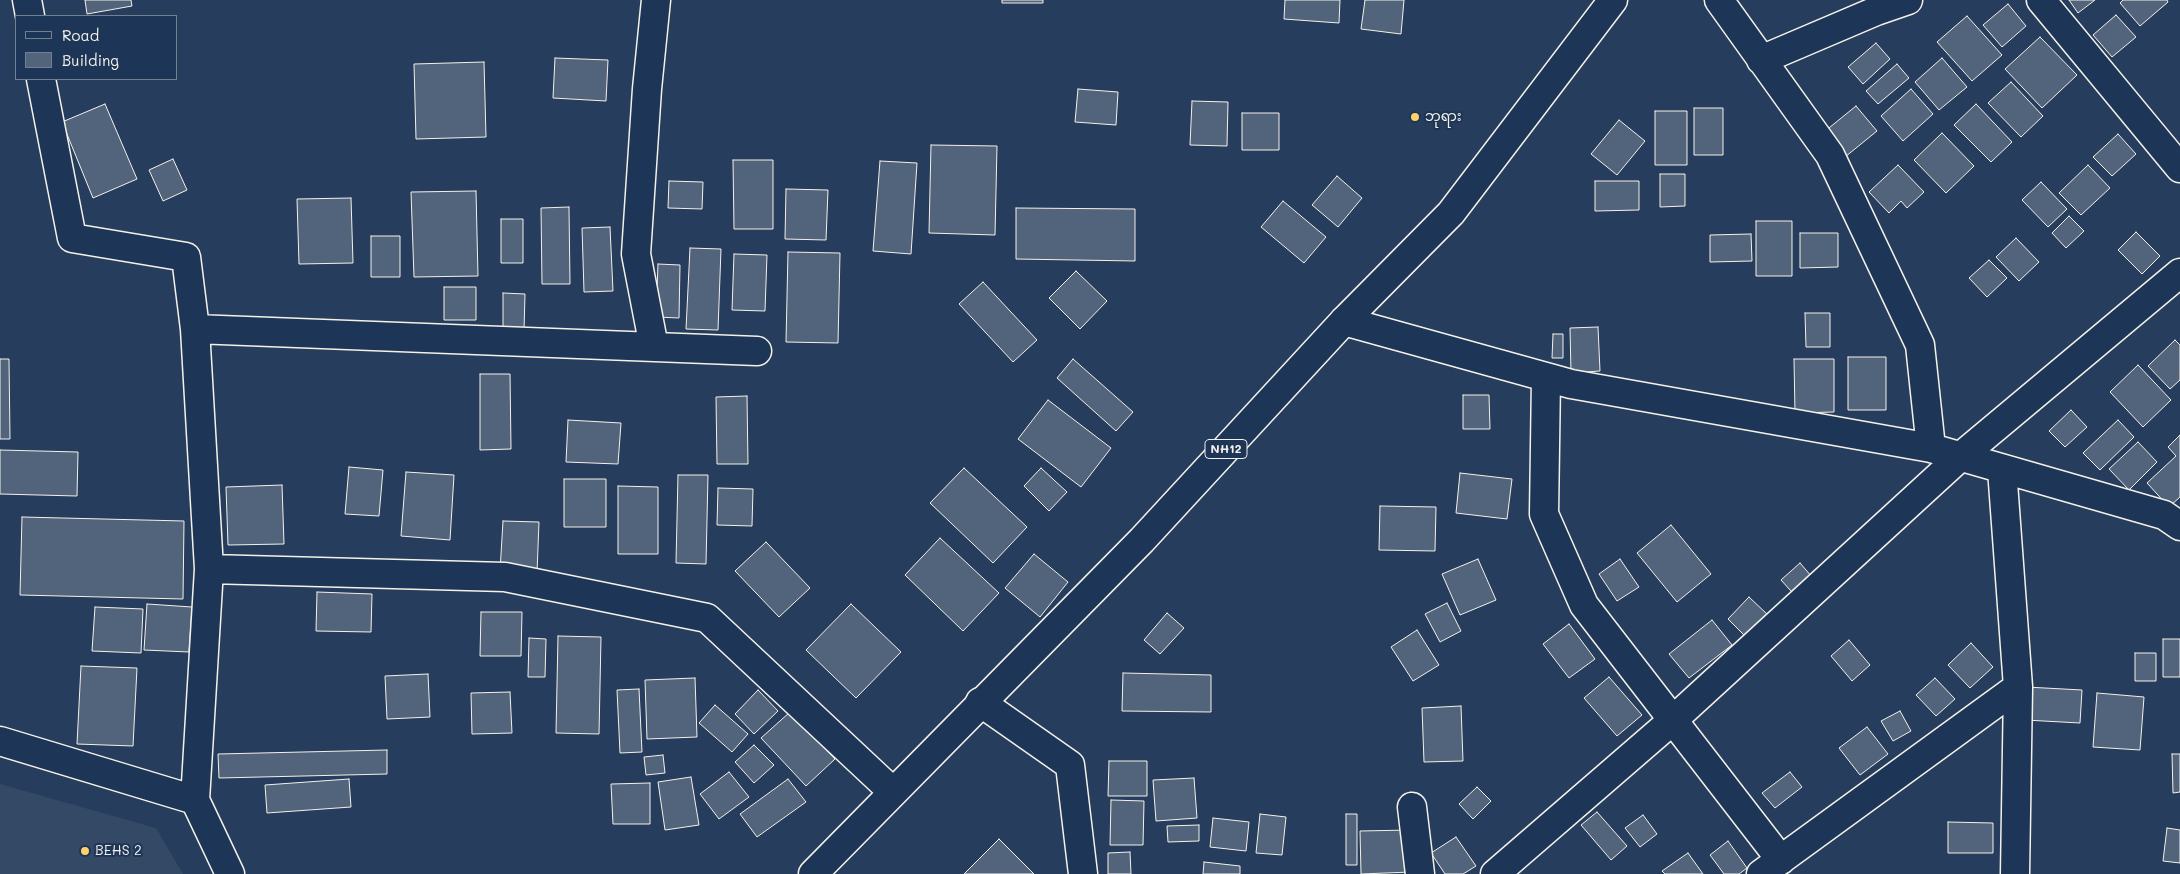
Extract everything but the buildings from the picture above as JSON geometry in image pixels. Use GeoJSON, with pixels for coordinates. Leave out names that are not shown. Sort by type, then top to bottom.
{"type":"FeatureCollection","features":[{"type":"Feature","properties":{"kind":"main road"},"geometry":{"type":"LineString","coordinates":[[27,0],[30,15]]}},
{"type":"Feature","properties":{"kind":"main road"},"geometry":{"type":"LineString","coordinates":[[654,347],[636,254],[647,90],[656,0]]}},
{"type":"Feature","properties":{"kind":"main road","name":"NH12"},"geometry":{"type":"LineString","coordinates":[[813,874],[980,702],[1142,540],[1344,321],[1451,213],[1613,0]]}},
{"type":"Feature","properties":{"kind":"main road"},"geometry":{"type":"LineString","coordinates":[[1719,0],[1830,155],[1920,345],[1931,448]]}},
{"type":"Feature","properties":{"kind":"main road"},"geometry":{"type":"LineString","coordinates":[[1762,60],[1876,11],[1908,0]]}},
{"type":"Feature","properties":{"kind":"main road"},"geometry":{"type":"LineString","coordinates":[[2041,0],[2180,168]]}},
{"type":"Feature","properties":{"kind":"main road"},"geometry":{"type":"LineString","coordinates":[[41,80],[72,238],[186,257],[195,328],[209,569],[195,800],[230,874]]}},
{"type":"Feature","properties":{"kind":"main road"},"geometry":{"type":"LineString","coordinates":[[1495,874],[1674,720],[1960,457],[2180,273]]}},
{"type":"Feature","properties":{"kind":"main road"},"geometry":{"type":"LineString","coordinates":[[1344,321],[1546,378],[1931,448],[2002,469],[2175,514]]}},
{"type":"Feature","properties":{"kind":"main road"},"geometry":{"type":"LineString","coordinates":[[195,328],[756,351]]}},
{"type":"Feature","properties":{"kind":"main road"},"geometry":{"type":"LineString","coordinates":[[1546,378],[1544,514],[1584,605],[1674,720],[1771,867],[2018,687]]}},
{"type":"Feature","properties":{"kind":"main road"},"geometry":{"type":"LineString","coordinates":[[2002,469],[2018,687],[2015,874]]}},
{"type":"Feature","properties":{"kind":"main road"},"geometry":{"type":"LineString","coordinates":[[209,569],[505,577],[707,618],[893,792]]}},
{"type":"Feature","properties":{"kind":"main road"},"geometry":{"type":"LineString","coordinates":[[980,702],[1070,765],[1083,874]]}},
{"type":"Feature","properties":{"kind":"main road"},"geometry":{"type":"LineString","coordinates":[[0,741],[195,800]]}},
{"type":"Feature","properties":{"kind":"main road"},"geometry":{"type":"LineString","coordinates":[[1412,807],[1420,874]]}},
{"type":"Feature","properties":{"kind":"shaded area","name":"BEHS 2"},"geometry":{"type":"Polygon","coordinates":[[[0,784],[156,828],[183,874],[0,874],[0,784]]]}},
{"type":"Feature","properties":{"kind":"place","name":"ဘုရား"},"geometry":{"type":"Point","coordinates":[1415,117]}},
{"type":"Feature","properties":{"kind":"place","name":"BEHS 2"},"geometry":{"type":"Point","coordinates":[85,851]}}]}
